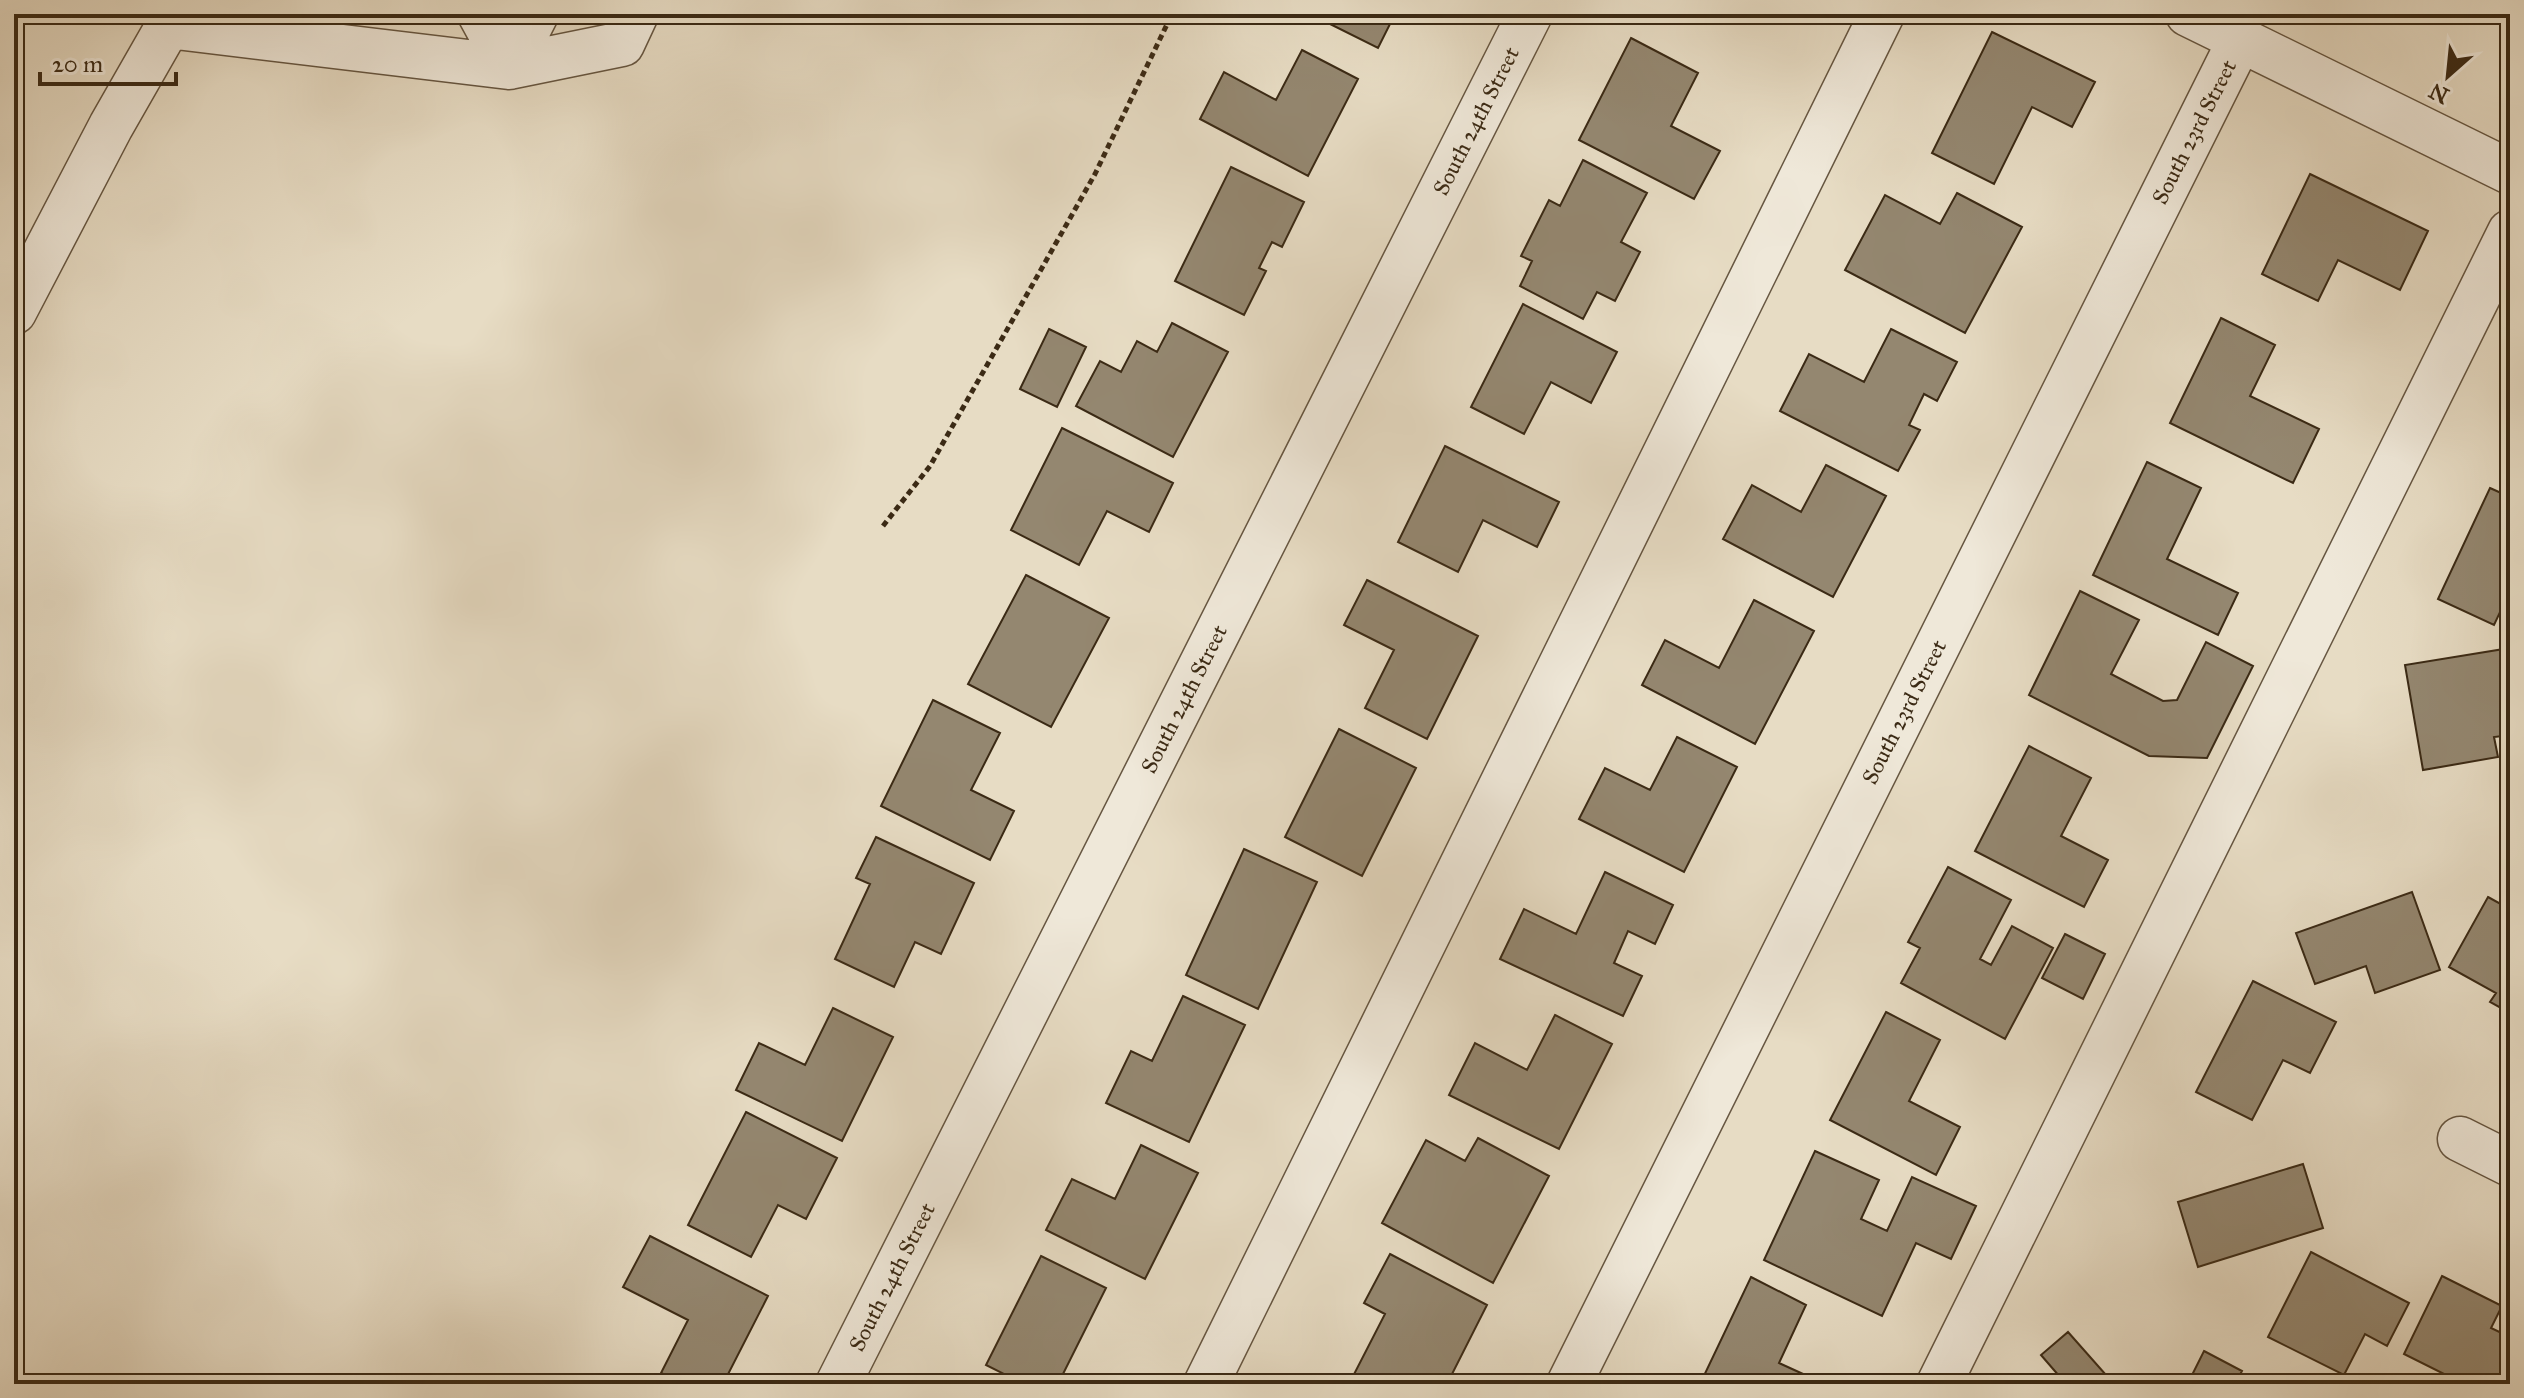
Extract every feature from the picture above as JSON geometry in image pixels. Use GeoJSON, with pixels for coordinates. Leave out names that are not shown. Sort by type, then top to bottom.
{"type":"FeatureCollection","features":[{"type":"Feature","properties":{"kind":"street"},"geometry":{"type":"LineString","coordinates":[[480,14],[509,67]]}},
{"type":"Feature","properties":{"kind":"street"},"geometry":{"type":"LineString","coordinates":[[509,67],[536,14]]}},
{"type":"Feature","properties":{"kind":"street"},"geometry":{"type":"LineString","coordinates":[[14,312],[111,126],[171,20],[317,29],[509,67],[622,44],[636,14]]}},
{"type":"Feature","properties":{"kind":"street","name":"South 24th Street"},"geometry":{"type":"LineString","coordinates":[[838,1384],[1530,14]]}},
{"type":"Feature","properties":{"kind":"street"},"geometry":{"type":"LineString","coordinates":[[1206,1384],[1882,14]]}},
{"type":"Feature","properties":{"kind":"street"},"geometry":{"type":"LineString","coordinates":[[2188,14],[2510,172]]}},
{"type":"Feature","properties":{"kind":"street","name":"South 23rd Street"},"geometry":{"type":"LineString","coordinates":[[1569,1384],[2240,40]]}},
{"type":"Feature","properties":{"kind":"street"},"geometry":{"type":"LineString","coordinates":[[1939,1384],[2510,232]]}},
{"type":"Feature","properties":{"kind":"street"},"geometry":{"type":"LineString","coordinates":[[2460,1139],[2510,1164]]}},
{"type":"Feature","properties":{"kind":"path"},"geometry":{"type":"LineString","coordinates":[[883,526],[930,466],[1095,174],[1172,14]]}},
{"type":"Feature","properties":{"kind":"building"},"geometry":{"type":"Polygon","coordinates":[[[1310,14],[1395,14],[1378,48],[1310,14]]]}},
{"type":"Feature","properties":{"kind":"building"},"geometry":{"type":"Polygon","coordinates":[[[1992,32],[2095,82],[2072,127],[2032,107],[1994,184],[1932,153],[1992,32]]]}},
{"type":"Feature","properties":{"kind":"building"},"geometry":{"type":"Polygon","coordinates":[[[1631,38],[1698,73],[1671,126],[1720,151],[1694,199],[1579,140],[1631,38]]]}},
{"type":"Feature","properties":{"kind":"building"},"geometry":{"type":"Polygon","coordinates":[[[1302,50],[1358,79],[1308,176],[1200,119],[1224,72],[1276,100],[1302,50]]]}},
{"type":"Feature","properties":{"kind":"building"},"geometry":{"type":"Polygon","coordinates":[[[1583,160],[1647,193],[1621,242],[1640,252],[1615,301],[1597,292],[1583,319],[1520,286],[1532,261],[1521,256],[1549,200],[1560,206],[1583,160]]]}},
{"type":"Feature","properties":{"kind":"building"},"geometry":{"type":"Polygon","coordinates":[[[1231,167],[1304,202],[1282,247],[1272,242],[1259,268],[1266,271],[1244,315],[1175,281],[1231,167]]]}},
{"type":"Feature","properties":{"kind":"building"},"geometry":{"type":"Polygon","coordinates":[[[2310,174],[2428,231],[2400,290],[2338,260],[2318,301],[2262,274],[2310,174]]]}},
{"type":"Feature","properties":{"kind":"building"},"geometry":{"type":"Polygon","coordinates":[[[1957,193],[2022,227],[1965,333],[1845,270],[1885,195],[1940,224],[1957,193]]]}},
{"type":"Feature","properties":{"kind":"building"},"geometry":{"type":"Polygon","coordinates":[[[1523,304],[1617,352],[1591,403],[1551,382],[1524,434],[1471,407],[1523,304]]]}},
{"type":"Feature","properties":{"kind":"building"},"geometry":{"type":"Polygon","coordinates":[[[2221,318],[2275,345],[2250,396],[2319,429],[2293,483],[2170,423],[2221,318]]]}},
{"type":"Feature","properties":{"kind":"building"},"geometry":{"type":"Polygon","coordinates":[[[1172,323],[1228,352],[1173,457],[1076,406],[1100,361],[1121,372],[1137,341],[1157,352],[1172,323]]]}},
{"type":"Feature","properties":{"kind":"building"},"geometry":{"type":"Polygon","coordinates":[[[1049,329],[1086,347],[1057,407],[1020,389],[1049,329]]]}},
{"type":"Feature","properties":{"kind":"building"},"geometry":{"type":"Polygon","coordinates":[[[1891,329],[1957,362],[1937,401],[1924,394],[1909,425],[1920,430],[1898,471],[1780,411],[1809,354],[1864,382],[1891,329]]]}},
{"type":"Feature","properties":{"kind":"building"},"geometry":{"type":"Polygon","coordinates":[[[1062,428],[1173,483],[1149,532],[1107,511],[1079,565],[1011,530],[1062,428]]]}},
{"type":"Feature","properties":{"kind":"building"},"geometry":{"type":"Polygon","coordinates":[[[1445,446],[1559,502],[1537,547],[1483,520],[1458,572],[1398,542],[1445,446]]]}},
{"type":"Feature","properties":{"kind":"building"},"geometry":{"type":"Polygon","coordinates":[[[2147,462],[2201,488],[2167,559],[2238,593],[2218,635],[2093,575],[2147,462]]]}},
{"type":"Feature","properties":{"kind":"building"},"geometry":{"type":"Polygon","coordinates":[[[1826,465],[1886,496],[1833,597],[1723,539],[1752,485],[1801,512],[1826,465]]]}},
{"type":"Feature","properties":{"kind":"building"},"geometry":{"type":"Polygon","coordinates":[[[2490,488],[2510,497],[2510,591],[2494,625],[2438,599],[2490,488]]]}},
{"type":"Feature","properties":{"kind":"building"},"geometry":{"type":"Polygon","coordinates":[[[1026,575],[1109,618],[1051,727],[968,684],[1026,575]]]}},
{"type":"Feature","properties":{"kind":"building"},"geometry":{"type":"Polygon","coordinates":[[[1367,580],[1478,636],[1427,739],[1365,708],[1394,650],[1344,625],[1367,580]]]}},
{"type":"Feature","properties":{"kind":"building"},"geometry":{"type":"Polygon","coordinates":[[[2080,591],[2139,620],[2111,674],[2163,701],[2177,700],[2206,642],[2253,666],[2207,758],[2149,756],[2029,695],[2080,591]]]}},
{"type":"Feature","properties":{"kind":"building"},"geometry":{"type":"Polygon","coordinates":[[[1754,600],[1814,631],[1755,744],[1642,685],[1665,640],[1719,668],[1754,600]]]}},
{"type":"Feature","properties":{"kind":"building"},"geometry":{"type":"Polygon","coordinates":[[[2510,648],[2510,735],[2494,737],[2498,757],[2423,770],[2405,665],[2510,648]]]}},
{"type":"Feature","properties":{"kind":"building"},"geometry":{"type":"Polygon","coordinates":[[[933,700],[1000,733],[971,790],[1014,811],[990,860],[881,806],[933,700]]]}},
{"type":"Feature","properties":{"kind":"building"},"geometry":{"type":"Polygon","coordinates":[[[1339,729],[1416,768],[1362,876],[1285,837],[1339,729]]]}},
{"type":"Feature","properties":{"kind":"building"},"geometry":{"type":"Polygon","coordinates":[[[1677,737],[1737,767],[1684,872],[1579,819],[1605,768],[1650,790],[1677,737]]]}},
{"type":"Feature","properties":{"kind":"building"},"geometry":{"type":"Polygon","coordinates":[[[2029,746],[2091,778],[2061,836],[2108,860],[2084,907],[1975,851],[2029,746]]]}},
{"type":"Feature","properties":{"kind":"building"},"geometry":{"type":"Polygon","coordinates":[[[876,837],[974,883],[941,954],[915,942],[894,987],[835,959],[870,884],[856,878],[876,837]]]}},
{"type":"Feature","properties":{"kind":"building"},"geometry":{"type":"Polygon","coordinates":[[[1244,849],[1317,882],[1258,1009],[1186,975],[1244,849]]]}},
{"type":"Feature","properties":{"kind":"building"},"geometry":{"type":"Polygon","coordinates":[[[1948,867],[2011,900],[1980,959],[1991,965],[2012,926],[2053,948],[2005,1039],[1901,983],[1920,948],[1908,942],[1948,867]]]}},
{"type":"Feature","properties":{"kind":"building"},"geometry":{"type":"Polygon","coordinates":[[[1605,872],[1673,905],[1655,944],[1628,931],[1614,963],[1642,976],[1623,1016],[1500,959],[1524,909],[1576,934],[1605,872]]]}},
{"type":"Feature","properties":{"kind":"building"},"geometry":{"type":"Polygon","coordinates":[[[2412,892],[2440,970],[2375,993],[2366,966],[2315,984],[2296,933],[2412,892]]]}},
{"type":"Feature","properties":{"kind":"building"},"geometry":{"type":"Polygon","coordinates":[[[2488,897],[2510,909],[2510,1013],[2490,1002],[2496,993],[2449,967],[2488,897]]]}},
{"type":"Feature","properties":{"kind":"building"},"geometry":{"type":"Polygon","coordinates":[[[2065,934],[2105,954],[2083,999],[2042,978],[2065,934]]]}},
{"type":"Feature","properties":{"kind":"building"},"geometry":{"type":"Polygon","coordinates":[[[2253,981],[2336,1022],[2310,1073],[2283,1060],[2252,1120],[2196,1092],[2253,981]]]}},
{"type":"Feature","properties":{"kind":"building"},"geometry":{"type":"Polygon","coordinates":[[[1183,996],[1245,1025],[1189,1142],[1106,1103],[1131,1051],[1152,1061],[1183,996]]]}},
{"type":"Feature","properties":{"kind":"building"},"geometry":{"type":"Polygon","coordinates":[[[833,1008],[893,1037],[842,1141],[736,1090],[759,1043],[805,1065],[833,1008]]]}},
{"type":"Feature","properties":{"kind":"building"},"geometry":{"type":"Polygon","coordinates":[[[1886,1012],[1940,1040],[1909,1101],[1960,1127],[1936,1175],[1830,1120],[1886,1012]]]}},
{"type":"Feature","properties":{"kind":"building"},"geometry":{"type":"Polygon","coordinates":[[[1555,1015],[1612,1044],[1559,1149],[1449,1095],[1475,1043],[1527,1070],[1555,1015]]]}},
{"type":"Feature","properties":{"kind":"building"},"geometry":{"type":"Polygon","coordinates":[[[746,1112],[837,1158],[806,1219],[778,1205],[751,1257],[688,1225],[746,1112]]]}},
{"type":"Feature","properties":{"kind":"building"},"geometry":{"type":"Polygon","coordinates":[[[1478,1138],[1549,1176],[1493,1283],[1382,1223],[1426,1140],[1465,1161],[1478,1138]]]}},
{"type":"Feature","properties":{"kind":"building"},"geometry":{"type":"Polygon","coordinates":[[[1141,1145],[1198,1173],[1145,1279],[1046,1230],[1072,1179],[1115,1199],[1141,1145]]]}},
{"type":"Feature","properties":{"kind":"building"},"geometry":{"type":"Polygon","coordinates":[[[1815,1151],[1879,1180],[1861,1219],[1887,1231],[1912,1177],[1976,1206],[1951,1259],[1916,1243],[1882,1316],[1764,1260],[1815,1151]]]}},
{"type":"Feature","properties":{"kind":"building"},"geometry":{"type":"Polygon","coordinates":[[[2303,1164],[2323,1228],[2198,1267],[2178,1202],[2303,1164]]]}},
{"type":"Feature","properties":{"kind":"building"},"geometry":{"type":"Polygon","coordinates":[[[650,1236],[768,1296],[723,1384],[684,1384],[661,1373],[688,1320],[623,1287],[650,1236]]]}},
{"type":"Feature","properties":{"kind":"building"},"geometry":{"type":"Polygon","coordinates":[[[2311,1252],[2409,1303],[2387,1346],[2365,1334],[2344,1375],[2268,1337],[2311,1252]]]}},
{"type":"Feature","properties":{"kind":"building"},"geometry":{"type":"Polygon","coordinates":[[[1390,1254],[1487,1305],[1447,1384],[1349,1384],[1385,1314],[1364,1303],[1390,1254]]]}},
{"type":"Feature","properties":{"kind":"building"},"geometry":{"type":"Polygon","coordinates":[[[1041,1256],[1106,1288],[1058,1384],[1024,1384],[986,1365],[1041,1256]]]}},
{"type":"Feature","properties":{"kind":"building"},"geometry":{"type":"Polygon","coordinates":[[[2442,1276],[2502,1306],[2491,1328],[2510,1337],[2510,1384],[2464,1384],[2404,1354],[2442,1276]]]}},
{"type":"Feature","properties":{"kind":"building"},"geometry":{"type":"Polygon","coordinates":[[[1751,1277],[1806,1305],[1779,1363],[1825,1384],[1700,1384],[1751,1277]]]}},
{"type":"Feature","properties":{"kind":"building"},"geometry":{"type":"Polygon","coordinates":[[[2068,1332],[2114,1384],[2066,1384],[2041,1355],[2068,1332]]]}},
{"type":"Feature","properties":{"kind":"building"},"geometry":{"type":"Polygon","coordinates":[[[2204,1351],[2242,1371],[2235,1384],[2200,1384],[2190,1379],[2204,1351]]]}}]}
